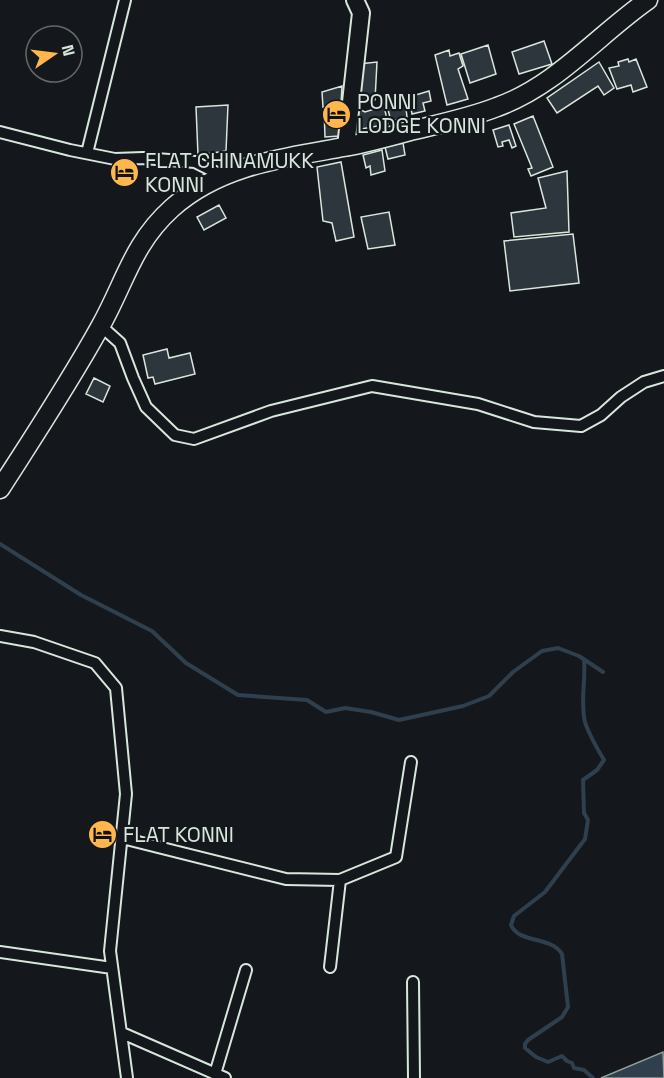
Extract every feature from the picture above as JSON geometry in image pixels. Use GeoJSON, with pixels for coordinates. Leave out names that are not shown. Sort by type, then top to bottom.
{"type":"FeatureCollection","features":[{"type":"Feature","properties":{"kind":"main road"},"geometry":{"type":"LineString","coordinates":[[0,489],[101,326],[122,279],[146,236],[173,207],[190,193],[223,176],[262,161],[346,147],[464,118],[498,107],[547,82],[648,0]]}},
{"type":"Feature","properties":{"kind":"main road"},"geometry":{"type":"LineString","coordinates":[[346,147],[360,4]]}},
{"type":"Feature","properties":{"kind":"street"},"geometry":{"type":"LineString","coordinates":[[87,153],[126,0]]}},
{"type":"Feature","properties":{"kind":"street"},"geometry":{"type":"LineString","coordinates":[[4,132],[115,159],[143,158],[195,162],[223,176]]}},
{"type":"Feature","properties":{"kind":"street"},"geometry":{"type":"LineString","coordinates":[[101,326],[120,343],[146,407],[175,435],[194,439],[271,411],[372,386],[478,404],[534,422],[581,426],[601,415],[621,397],[644,382],[664,376]]}},
{"type":"Feature","properties":{"kind":"street"},"geometry":{"type":"LineString","coordinates":[[0,636],[34,642],[95,663],[116,688],[126,794],[110,951],[127,1078]]}},
{"type":"Feature","properties":{"kind":"street"},"geometry":{"type":"LineString","coordinates":[[122,838],[286,879],[340,880],[396,857],[411,762]]}},
{"type":"Feature","properties":{"kind":"street"},"geometry":{"type":"LineString","coordinates":[[330,967],[340,880]]}},
{"type":"Feature","properties":{"kind":"street"},"geometry":{"type":"LineString","coordinates":[[0,952],[112,968]]}},
{"type":"Feature","properties":{"kind":"street"},"geometry":{"type":"LineString","coordinates":[[122,1033],[220,1076],[246,970]]}},
{"type":"Feature","properties":{"kind":"street"},"geometry":{"type":"LineString","coordinates":[[413,982],[414,1078]]}},
{"type":"Feature","properties":{"kind":"water"},"geometry":{"type":"Polygon","coordinates":[[[663,1052],[664,1078],[601,1078],[663,1052]]]}},
{"type":"Feature","properties":{"kind":"building"},"geometry":{"type":"Polygon","coordinates":[[[544,41],[552,64],[519,74],[512,52],[544,41]]]}},
{"type":"Feature","properties":{"kind":"building"},"geometry":{"type":"Polygon","coordinates":[[[488,45],[496,74],[470,83],[461,54],[488,45]]]}},
{"type":"Feature","properties":{"kind":"building"},"geometry":{"type":"Polygon","coordinates":[[[449,50],[450,56],[459,53],[463,66],[458,69],[468,99],[447,105],[435,55],[449,50]]]}},
{"type":"Feature","properties":{"kind":"building"},"geometry":{"type":"Polygon","coordinates":[[[628,59],[629,62],[636,59],[647,87],[633,92],[631,85],[617,89],[609,68],[619,66],[618,62],[628,59]]]}},
{"type":"Feature","properties":{"kind":"building"},"geometry":{"type":"Polygon","coordinates":[[[377,62],[375,100],[357,105],[359,64],[377,62]]]}},
{"type":"Feature","properties":{"kind":"building"},"geometry":{"type":"Polygon","coordinates":[[[599,62],[614,88],[604,95],[598,86],[557,113],[547,98],[599,62]]]}},
{"type":"Feature","properties":{"kind":"building"},"geometry":{"type":"Polygon","coordinates":[[[342,86],[341,104],[323,107],[322,92],[342,86]]]}},
{"type":"Feature","properties":{"kind":"building"},"geometry":{"type":"Polygon","coordinates":[[[429,91],[431,101],[423,103],[425,111],[412,114],[409,97],[429,91]]]}},
{"type":"Feature","properties":{"kind":"building"},"geometry":{"type":"Polygon","coordinates":[[[405,101],[407,117],[391,121],[387,106],[405,101]]]}},
{"type":"Feature","properties":{"kind":"building"},"geometry":{"type":"Polygon","coordinates":[[[228,105],[226,151],[198,155],[196,107],[228,105]]]}},
{"type":"Feature","properties":{"kind":"building"},"geometry":{"type":"Polygon","coordinates":[[[384,106],[388,124],[356,130],[357,108],[365,112],[384,106]]]}},
{"type":"Feature","properties":{"kind":"building"},"geometry":{"type":"Polygon","coordinates":[[[342,108],[339,136],[325,137],[324,109],[342,108]]]}},
{"type":"Feature","properties":{"kind":"building"},"geometry":{"type":"Polygon","coordinates":[[[533,116],[553,167],[531,176],[528,169],[532,168],[514,124],[533,116]]]}},
{"type":"Feature","properties":{"kind":"building"},"geometry":{"type":"Polygon","coordinates":[[[509,125],[516,146],[512,148],[509,140],[502,142],[503,146],[498,147],[493,130],[509,125]]]}},
{"type":"Feature","properties":{"kind":"building"},"geometry":{"type":"Polygon","coordinates":[[[403,143],[405,155],[388,159],[385,147],[403,143]]]}},
{"type":"Feature","properties":{"kind":"building"},"geometry":{"type":"Polygon","coordinates":[[[382,150],[385,171],[371,175],[370,166],[366,168],[363,155],[382,150]]]}},
{"type":"Feature","properties":{"kind":"building"},"geometry":{"type":"Polygon","coordinates":[[[341,162],[354,237],[336,241],[332,223],[323,221],[317,167],[341,162]]]}},
{"type":"Feature","properties":{"kind":"building"},"geometry":{"type":"Polygon","coordinates":[[[567,171],[569,232],[514,237],[511,213],[546,208],[538,178],[567,171]]]}},
{"type":"Feature","properties":{"kind":"building"},"geometry":{"type":"Polygon","coordinates":[[[219,205],[226,218],[204,230],[197,217],[219,205]]]}},
{"type":"Feature","properties":{"kind":"building"},"geometry":{"type":"Polygon","coordinates":[[[389,212],[395,245],[368,249],[361,217],[389,212]]]}},
{"type":"Feature","properties":{"kind":"building"},"geometry":{"type":"Polygon","coordinates":[[[573,234],[579,283],[510,291],[504,241],[573,234]]]}},
{"type":"Feature","properties":{"kind":"building"},"geometry":{"type":"Polygon","coordinates":[[[167,349],[169,358],[190,353],[195,374],[155,384],[153,377],[148,378],[143,355],[167,349]]]}},
{"type":"Feature","properties":{"kind":"building"},"geometry":{"type":"Polygon","coordinates":[[[94,378],[110,386],[103,402],[86,394],[94,378]]]}},
{"type":"Feature","properties":{"kind":"waterway"},"geometry":{"type":"LineString","coordinates":[[0,544],[81,595],[152,631],[186,663],[238,695],[307,700],[326,712],[345,708],[399,720],[463,706],[489,696],[513,672],[542,651],[558,648],[579,656],[603,672]]}},
{"type":"Feature","properties":{"kind":"waterway"},"geometry":{"type":"LineString","coordinates":[[584,660],[585,722],[604,760],[597,770],[583,780],[584,813],[588,820],[585,839],[545,892],[514,916],[511,925],[521,935],[551,945],[562,954],[568,1007],[562,1017],[528,1040],[525,1048],[536,1057],[548,1062],[562,1056],[572,1063],[574,1068],[584,1070],[593,1078]]}},
{"type":"Feature","properties":{"kind":"place","name":"PONNI LODGE KONNI"},"geometry":{"type":"Point","coordinates":[336,114]}},
{"type":"Feature","properties":{"kind":"place","name":"FLAT CHINAMUKK KONNI"},"geometry":{"type":"Point","coordinates":[124,173]}},
{"type":"Feature","properties":{"kind":"place","name":"FLAT KONNI"},"geometry":{"type":"Point","coordinates":[102,835]}}]}
